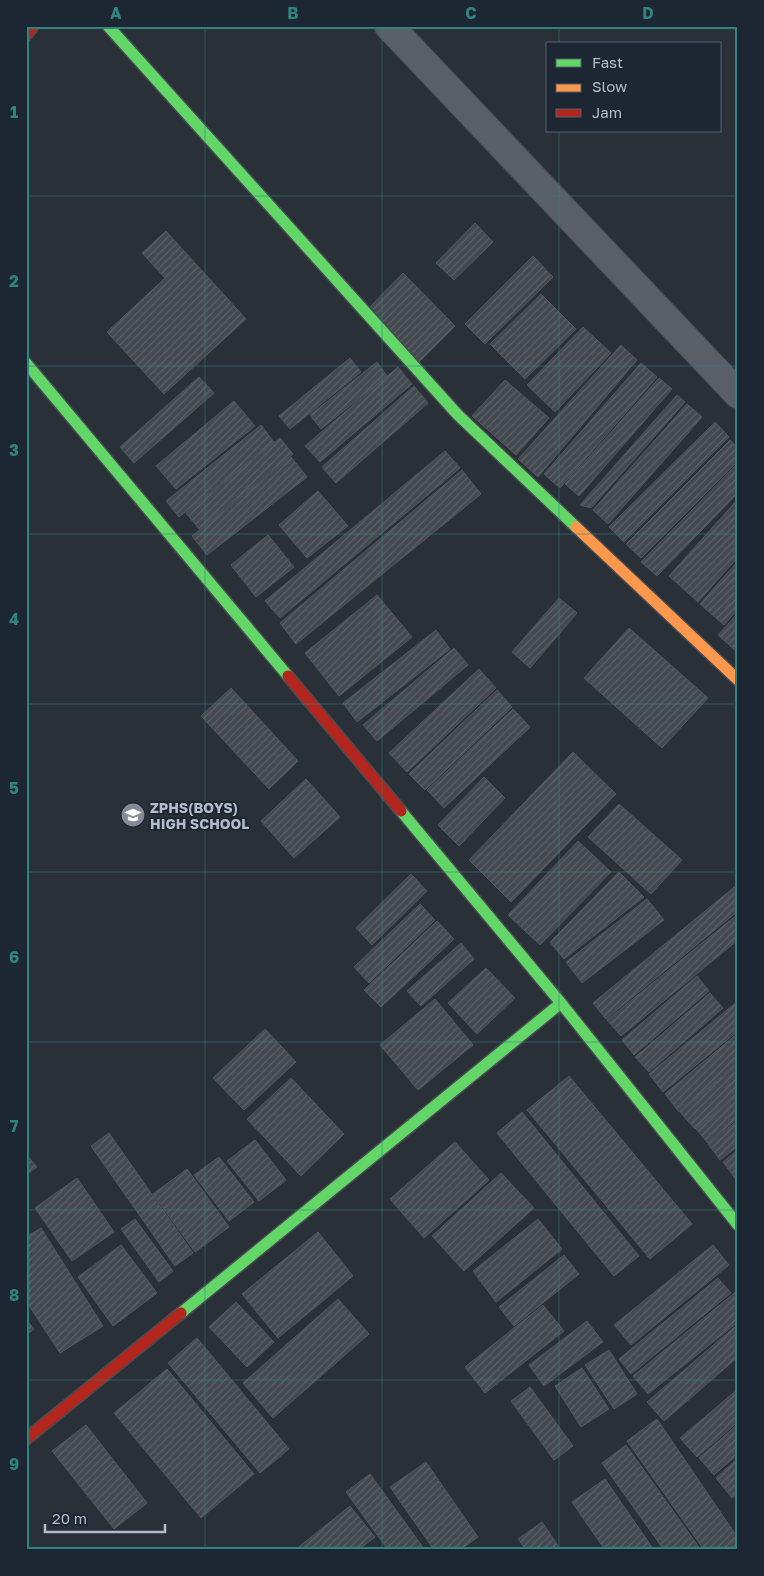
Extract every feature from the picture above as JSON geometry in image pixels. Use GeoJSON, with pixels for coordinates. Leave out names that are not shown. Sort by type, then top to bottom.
{"type":"FeatureCollection","features":[{"type":"Feature","properties":{"kind":"street"},"geometry":{"type":"LineString","coordinates":[[26,35],[33,26]]}},
{"type":"Feature","properties":{"kind":"street"},"geometry":{"type":"LineString","coordinates":[[108,26],[458,415],[738,680]]}},
{"type":"Feature","properties":{"kind":"street"},"geometry":{"type":"LineString","coordinates":[[389,26],[738,394]]}},
{"type":"Feature","properties":{"kind":"street"},"geometry":{"type":"LineString","coordinates":[[26,363],[561,1003],[738,1225]]}},
{"type":"Feature","properties":{"kind":"street"},"geometry":{"type":"LineString","coordinates":[[26,1439],[561,1003]]}},
{"type":"Feature","properties":{"kind":"building"},"geometry":{"type":"Polygon","coordinates":[[[475,223],[493,242],[454,280],[436,263],[475,223]]]}},
{"type":"Feature","properties":{"kind":"building"},"geometry":{"type":"Polygon","coordinates":[[[166,231],[246,319],[164,394],[107,332],[165,278],[142,253],[166,231]]]}},
{"type":"Feature","properties":{"kind":"building"},"geometry":{"type":"Polygon","coordinates":[[[533,256],[553,277],[485,344],[465,324],[533,256]]]}},
{"type":"Feature","properties":{"kind":"building"},"geometry":{"type":"Polygon","coordinates":[[[403,273],[455,326],[419,362],[367,310],[403,273]]]}},
{"type":"Feature","properties":{"kind":"building"},"geometry":{"type":"Polygon","coordinates":[[[541,294],[576,329],[525,379],[490,344],[541,294]]]}},
{"type":"Feature","properties":{"kind":"building"},"geometry":{"type":"Polygon","coordinates":[[[583,327],[611,353],[555,412],[527,385],[583,327]]]}},
{"type":"Feature","properties":{"kind":"building"},"geometry":{"type":"Polygon","coordinates":[[[621,345],[637,360],[538,477],[518,459],[621,345]]]}},
{"type":"Feature","properties":{"kind":"building"},"geometry":{"type":"Polygon","coordinates":[[[350,358],[361,372],[290,429],[279,416],[350,358]]]}},
{"type":"Feature","properties":{"kind":"building"},"geometry":{"type":"Polygon","coordinates":[[[377,362],[387,376],[321,429],[310,415],[377,362]]]}},
{"type":"Feature","properties":{"kind":"building"},"geometry":{"type":"Polygon","coordinates":[[[641,363],[657,377],[560,488],[544,474],[641,363]]]}},
{"type":"Feature","properties":{"kind":"building"},"geometry":{"type":"Polygon","coordinates":[[[398,367],[412,384],[320,462],[305,446],[398,367]]]}},
{"type":"Feature","properties":{"kind":"building"},"geometry":{"type":"Polygon","coordinates":[[[199,377],[214,393],[134,463],[120,447],[199,377]]]}},
{"type":"Feature","properties":{"kind":"building"},"geometry":{"type":"Polygon","coordinates":[[[659,378],[672,389],[579,496],[565,484],[659,378]]]}},
{"type":"Feature","properties":{"kind":"building"},"geometry":{"type":"Polygon","coordinates":[[[505,380],[549,418],[516,455],[472,416],[505,380]]]}},
{"type":"Feature","properties":{"kind":"building"},"geometry":{"type":"Polygon","coordinates":[[[414,386],[428,403],[336,483],[322,467],[414,386]]]}},
{"type":"Feature","properties":{"kind":"building"},"geometry":{"type":"Polygon","coordinates":[[[677,395],[685,402],[591,508],[580,505],[677,395]]]}},
{"type":"Feature","properties":{"kind":"building"},"geometry":{"type":"Polygon","coordinates":[[[234,401],[255,426],[176,489],[156,466],[234,401]]]}},
{"type":"Feature","properties":{"kind":"building"},"geometry":{"type":"Polygon","coordinates":[[[687,404],[702,417],[608,524],[593,510],[687,404]]]}},
{"type":"Feature","properties":{"kind":"building"},"geometry":{"type":"Polygon","coordinates":[[[715,422],[729,437],[624,542],[609,527],[715,422]]]}},
{"type":"Feature","properties":{"kind":"building"},"geometry":{"type":"Polygon","coordinates":[[[261,425],[274,442],[179,517],[166,501],[261,425]]]}},
{"type":"Feature","properties":{"kind":"building"},"geometry":{"type":"Polygon","coordinates":[[[280,438],[293,454],[199,529],[186,513],[280,438]]]}},
{"type":"Feature","properties":{"kind":"building"},"geometry":{"type":"Polygon","coordinates":[[[730,440],[738,448],[738,461],[641,558],[626,544],[730,440]]]}},
{"type":"Feature","properties":{"kind":"building"},"geometry":{"type":"Polygon","coordinates":[[[445,451],[460,468],[280,618],[265,601],[445,451]]]}},
{"type":"Feature","properties":{"kind":"building"},"geometry":{"type":"Polygon","coordinates":[[[291,457],[307,477],[207,555],[192,536],[291,457]]]}},
{"type":"Feature","properties":{"kind":"building"},"geometry":{"type":"Polygon","coordinates":[[[738,463],[738,493],[657,576],[641,562],[738,463]]]}},
{"type":"Feature","properties":{"kind":"building"},"geometry":{"type":"Polygon","coordinates":[[[462,470],[481,494],[296,644],[280,623],[462,470]]]}},
{"type":"Feature","properties":{"kind":"building"},"geometry":{"type":"Polygon","coordinates":[[[318,491],[348,526],[307,558],[279,525],[318,491]]]}},
{"type":"Feature","properties":{"kind":"building"},"geometry":{"type":"Polygon","coordinates":[[[738,499],[738,557],[698,602],[669,576],[738,499]]]}},
{"type":"Feature","properties":{"kind":"building"},"geometry":{"type":"Polygon","coordinates":[[[268,535],[294,567],[256,597],[231,565],[268,535]]]}},
{"type":"Feature","properties":{"kind":"building"},"geometry":{"type":"Polygon","coordinates":[[[738,561],[738,609],[724,625],[700,604],[738,561]]]}},
{"type":"Feature","properties":{"kind":"building"},"geometry":{"type":"Polygon","coordinates":[[[377,595],[412,637],[339,696],[305,653],[377,595]]]}},
{"type":"Feature","properties":{"kind":"building"},"geometry":{"type":"Polygon","coordinates":[[[559,598],[577,613],[530,668],[512,652],[559,598]]]}},
{"type":"Feature","properties":{"kind":"building"},"geometry":{"type":"Polygon","coordinates":[[[738,613],[738,653],[718,635],[738,613]]]}},
{"type":"Feature","properties":{"kind":"building"},"geometry":{"type":"Polygon","coordinates":[[[629,628],[708,698],[662,748],[584,678],[629,628]]]}},
{"type":"Feature","properties":{"kind":"building"},"geometry":{"type":"Polygon","coordinates":[[[436,630],[450,649],[357,722],[343,703],[436,630]]]}},
{"type":"Feature","properties":{"kind":"building"},"geometry":{"type":"Polygon","coordinates":[[[454,648],[468,665],[377,741],[363,725],[454,648]]]}},
{"type":"Feature","properties":{"kind":"building"},"geometry":{"type":"Polygon","coordinates":[[[479,669],[496,688],[407,772],[389,753],[479,669]]]}},
{"type":"Feature","properties":{"kind":"building"},"geometry":{"type":"Polygon","coordinates":[[[231,688],[298,761],[269,789],[201,716],[231,688]]]}},
{"type":"Feature","properties":{"kind":"building"},"geometry":{"type":"Polygon","coordinates":[[[497,690],[512,707],[425,790],[409,774],[497,690]]]}},
{"type":"Feature","properties":{"kind":"building"},"geometry":{"type":"Polygon","coordinates":[[[513,709],[530,727],[444,808],[427,790],[513,709]]]}},
{"type":"Feature","properties":{"kind":"building"},"geometry":{"type":"Polygon","coordinates":[[[573,752],[616,794],[511,902],[469,860],[573,752]]]}},
{"type":"Feature","properties":{"kind":"building"},"geometry":{"type":"Polygon","coordinates":[[[484,777],[505,798],[459,846],[438,825],[484,777]]]}},
{"type":"Feature","properties":{"kind":"building"},"geometry":{"type":"Polygon","coordinates":[[[306,779],[340,817],[294,858],[261,821],[306,779]]]}},
{"type":"Feature","properties":{"kind":"building"},"geometry":{"type":"Polygon","coordinates":[[[619,804],[682,860],[651,894],[588,837],[619,804]]]}},
{"type":"Feature","properties":{"kind":"building"},"geometry":{"type":"Polygon","coordinates":[[[578,841],[611,872],[540,945],[508,915],[578,841]]]}},
{"type":"Feature","properties":{"kind":"building"},"geometry":{"type":"Polygon","coordinates":[[[619,872],[644,897],[564,959],[550,942],[619,872]]]}},
{"type":"Feature","properties":{"kind":"building"},"geometry":{"type":"Polygon","coordinates":[[[411,874],[427,891],[372,945],[356,928],[411,874]]]}},
{"type":"Feature","properties":{"kind":"building"},"geometry":{"type":"Polygon","coordinates":[[[738,884],[738,911],[606,1019],[593,1003],[738,884]]]}},
{"type":"Feature","properties":{"kind":"building"},"geometry":{"type":"Polygon","coordinates":[[[647,899],[664,920],[582,983],[566,962],[647,899]]]}},
{"type":"Feature","properties":{"kind":"building"},"geometry":{"type":"Polygon","coordinates":[[[420,904],[435,920],[369,983],[354,967],[420,904]]]}},
{"type":"Feature","properties":{"kind":"building"},"geometry":{"type":"Polygon","coordinates":[[[738,914],[738,940],[621,1036],[607,1020],[738,914]]]}},
{"type":"Feature","properties":{"kind":"building"},"geometry":{"type":"Polygon","coordinates":[[[437,921],[454,939],[381,1007],[364,990],[437,921]]]}},
{"type":"Feature","properties":{"kind":"building"},"geometry":{"type":"Polygon","coordinates":[[[461,943],[474,959],[421,1006],[407,991],[461,943]]]}},
{"type":"Feature","properties":{"kind":"building"},"geometry":{"type":"Polygon","coordinates":[[[486,968],[515,998],[477,1034],[448,1003],[486,968]]]}},
{"type":"Feature","properties":{"kind":"building"},"geometry":{"type":"Polygon","coordinates":[[[697,976],[709,991],[634,1055],[622,1040],[697,976]]]}},
{"type":"Feature","properties":{"kind":"building"},"geometry":{"type":"Polygon","coordinates":[[[710,993],[723,1008],[649,1072],[635,1057],[710,993]]]}},
{"type":"Feature","properties":{"kind":"building"},"geometry":{"type":"Polygon","coordinates":[[[435,999],[473,1045],[418,1090],[380,1045],[435,999]]]}},
{"type":"Feature","properties":{"kind":"building"},"geometry":{"type":"Polygon","coordinates":[[[738,1001],[738,1031],[663,1092],[649,1074],[738,1001]]]}},
{"type":"Feature","properties":{"kind":"building"},"geometry":{"type":"Polygon","coordinates":[[[265,1029],[296,1062],[244,1110],[213,1078],[265,1029]]]}},
{"type":"Feature","properties":{"kind":"building"},"geometry":{"type":"Polygon","coordinates":[[[738,1033],[738,1063],[679,1112],[665,1094],[738,1033]]]}},
{"type":"Feature","properties":{"kind":"building"},"geometry":{"type":"Polygon","coordinates":[[[738,1064],[738,1094],[695,1129],[680,1112],[738,1064]]]}},
{"type":"Feature","properties":{"kind":"building"},"geometry":{"type":"Polygon","coordinates":[[[569,1076],[692,1224],[650,1259],[527,1110],[569,1076]]]}},
{"type":"Feature","properties":{"kind":"building"},"geometry":{"type":"Polygon","coordinates":[[[291,1078],[344,1134],[301,1176],[247,1119],[291,1078]]]}},
{"type":"Feature","properties":{"kind":"building"},"geometry":{"type":"Polygon","coordinates":[[[738,1095],[738,1118],[708,1143],[696,1129],[738,1095]]]}},
{"type":"Feature","properties":{"kind":"building"},"geometry":{"type":"Polygon","coordinates":[[[522,1112],[639,1256],[614,1276],[497,1133],[522,1112]]]}},
{"type":"Feature","properties":{"kind":"building"},"geometry":{"type":"Polygon","coordinates":[[[738,1120],[738,1146],[720,1160],[708,1144],[738,1120]]]}},
{"type":"Feature","properties":{"kind":"building"},"geometry":{"type":"Polygon","coordinates":[[[109,1133],[193,1253],[175,1266],[91,1146],[109,1133]]]}},
{"type":"Feature","properties":{"kind":"building"},"geometry":{"type":"Polygon","coordinates":[[[255,1140],[286,1180],[259,1201],[227,1161],[255,1140]]]}},
{"type":"Feature","properties":{"kind":"building"},"geometry":{"type":"Polygon","coordinates":[[[455,1142],[489,1180],[424,1238],[390,1199],[455,1142]]]}},
{"type":"Feature","properties":{"kind":"building"},"geometry":{"type":"Polygon","coordinates":[[[738,1150],[738,1176],[735,1178],[723,1162],[738,1150]]]}},
{"type":"Feature","properties":{"kind":"building"},"geometry":{"type":"Polygon","coordinates":[[[26,1154],[37,1167],[26,1175],[26,1154]]]}},
{"type":"Feature","properties":{"kind":"building"},"geometry":{"type":"Polygon","coordinates":[[[219,1157],[254,1202],[229,1221],[194,1175],[219,1157]]]}},
{"type":"Feature","properties":{"kind":"building"},"geometry":{"type":"Polygon","coordinates":[[[187,1169],[229,1227],[195,1252],[153,1194],[187,1169]]]}},
{"type":"Feature","properties":{"kind":"building"},"geometry":{"type":"Polygon","coordinates":[[[501,1173],[534,1208],[464,1271],[432,1236],[501,1173]]]}},
{"type":"Feature","properties":{"kind":"building"},"geometry":{"type":"Polygon","coordinates":[[[77,1178],[114,1232],[72,1261],[35,1208],[77,1178]]]}},
{"type":"Feature","properties":{"kind":"building"},"geometry":{"type":"Polygon","coordinates":[[[135,1219],[173,1271],[159,1282],[121,1229],[135,1219]]]}},
{"type":"Feature","properties":{"kind":"building"},"geometry":{"type":"Polygon","coordinates":[[[538,1219],[562,1249],[496,1302],[473,1271],[538,1219]]]}},
{"type":"Feature","properties":{"kind":"building"},"geometry":{"type":"Polygon","coordinates":[[[41,1228],[103,1326],[60,1353],[26,1301],[26,1237],[41,1228]]]}},
{"type":"Feature","properties":{"kind":"building"},"geometry":{"type":"Polygon","coordinates":[[[318,1232],[353,1276],[278,1338],[242,1294],[318,1232]]]}},
{"type":"Feature","properties":{"kind":"building"},"geometry":{"type":"Polygon","coordinates":[[[121,1245],[157,1293],[113,1326],[78,1277],[121,1245]]]}},
{"type":"Feature","properties":{"kind":"building"},"geometry":{"type":"Polygon","coordinates":[[[713,1245],[729,1265],[631,1345],[614,1325],[713,1245]]]}},
{"type":"Feature","properties":{"kind":"building"},"geometry":{"type":"Polygon","coordinates":[[[564,1255],[579,1274],[514,1326],[499,1307],[564,1255]]]}},
{"type":"Feature","properties":{"kind":"building"},"geometry":{"type":"Polygon","coordinates":[[[718,1278],[731,1293],[631,1374],[619,1359],[718,1278]]]}},
{"type":"Feature","properties":{"kind":"building"},"geometry":{"type":"Polygon","coordinates":[[[738,1290],[738,1322],[648,1394],[633,1376],[738,1290]]]}},
{"type":"Feature","properties":{"kind":"building"},"geometry":{"type":"Polygon","coordinates":[[[338,1299],[369,1334],[273,1418],[243,1383],[338,1299]]]}},
{"type":"Feature","properties":{"kind":"building"},"geometry":{"type":"Polygon","coordinates":[[[236,1302],[274,1342],[247,1367],[209,1327],[236,1302]]]}},
{"type":"Feature","properties":{"kind":"building"},"geometry":{"type":"Polygon","coordinates":[[[543,1305],[564,1331],[485,1393],[465,1367],[543,1305]]]}},
{"type":"Feature","properties":{"kind":"building"},"geometry":{"type":"Polygon","coordinates":[[[26,1319],[34,1329],[26,1335],[26,1319]]]}},
{"type":"Feature","properties":{"kind":"building"},"geometry":{"type":"Polygon","coordinates":[[[587,1321],[603,1342],[544,1386],[529,1365],[587,1321]]]}},
{"type":"Feature","properties":{"kind":"building"},"geometry":{"type":"Polygon","coordinates":[[[738,1324],[738,1357],[664,1421],[647,1402],[738,1324]]]}},
{"type":"Feature","properties":{"kind":"building"},"geometry":{"type":"Polygon","coordinates":[[[197,1338],[289,1449],[260,1473],[168,1363],[197,1338]]]}},
{"type":"Feature","properties":{"kind":"building"},"geometry":{"type":"Polygon","coordinates":[[[609,1350],[637,1394],[614,1409],[585,1365],[609,1350]]]}},
{"type":"Feature","properties":{"kind":"building"},"geometry":{"type":"Polygon","coordinates":[[[582,1368],[609,1409],[581,1427],[555,1386],[582,1368]]]}},
{"type":"Feature","properties":{"kind":"building"},"geometry":{"type":"Polygon","coordinates":[[[167,1369],[254,1474],[201,1518],[114,1413],[167,1369]]]}},
{"type":"Feature","properties":{"kind":"building"},"geometry":{"type":"Polygon","coordinates":[[[530,1387],[573,1446],[554,1460],[511,1401],[530,1387]]]}},
{"type":"Feature","properties":{"kind":"building"},"geometry":{"type":"Polygon","coordinates":[[[738,1389],[738,1422],[697,1457],[680,1438],[738,1389]]]}},
{"type":"Feature","properties":{"kind":"building"},"geometry":{"type":"Polygon","coordinates":[[[657,1419],[738,1538],[738,1550],[704,1550],[627,1441],[657,1419]]]}},
{"type":"Feature","properties":{"kind":"building"},"geometry":{"type":"Polygon","coordinates":[[[738,1424],[738,1454],[714,1475],[699,1458],[738,1424]]]}},
{"type":"Feature","properties":{"kind":"building"},"geometry":{"type":"Polygon","coordinates":[[[86,1425],[147,1503],[114,1529],[52,1451],[86,1425]]]}},
{"type":"Feature","properties":{"kind":"building"},"geometry":{"type":"Polygon","coordinates":[[[626,1445],[701,1550],[664,1550],[602,1463],[626,1445]]]}},
{"type":"Feature","properties":{"kind":"building"},"geometry":{"type":"Polygon","coordinates":[[[738,1458],[738,1493],[732,1498],[716,1478],[738,1458]]]}},
{"type":"Feature","properties":{"kind":"building"},"geometry":{"type":"Polygon","coordinates":[[[426,1462],[478,1537],[460,1550],[434,1550],[390,1487],[426,1462]]]}},
{"type":"Feature","properties":{"kind":"building"},"geometry":{"type":"Polygon","coordinates":[[[370,1474],[425,1550],[388,1550],[346,1492],[370,1474]]]}},
{"type":"Feature","properties":{"kind":"building"},"geometry":{"type":"Polygon","coordinates":[[[605,1479],[654,1550],[605,1550],[572,1502],[605,1479]]]}},
{"type":"Feature","properties":{"kind":"building"},"geometry":{"type":"Polygon","coordinates":[[[350,1506],[375,1537],[358,1550],[295,1550],[350,1506]]]}},
{"type":"Feature","properties":{"kind":"building"},"geometry":{"type":"Polygon","coordinates":[[[542,1522],[561,1550],[526,1550],[518,1539],[542,1522]]]}},
{"type":"Feature","properties":{"kind":"traffic: fast"},"geometry":{"type":"LineString","coordinates":[[108,26],[458,415],[576,527]]}},
{"type":"Feature","properties":{"kind":"traffic: fast"},"geometry":{"type":"LineString","coordinates":[[26,363],[288,676]]}},
{"type":"Feature","properties":{"kind":"traffic: fast"},"geometry":{"type":"LineString","coordinates":[[401,811],[561,1003],[738,1225]]}},
{"type":"Feature","properties":{"kind":"traffic: fast"},"geometry":{"type":"LineString","coordinates":[[181,1313],[561,1003]]}},
{"type":"Feature","properties":{"kind":"traffic: slow"},"geometry":{"type":"LineString","coordinates":[[576,527],[738,680]]}},
{"type":"Feature","properties":{"kind":"traffic: jam"},"geometry":{"type":"LineString","coordinates":[[26,35],[33,26]]}},
{"type":"Feature","properties":{"kind":"traffic: jam"},"geometry":{"type":"LineString","coordinates":[[288,676],[401,811]]}},
{"type":"Feature","properties":{"kind":"traffic: jam"},"geometry":{"type":"LineString","coordinates":[[26,1439],[181,1313]]}},
{"type":"Feature","properties":{"kind":"place","name":"ZPHS(BOYS) HIGH SCHOOL"},"geometry":{"type":"Point","coordinates":[133,815]}}]}
